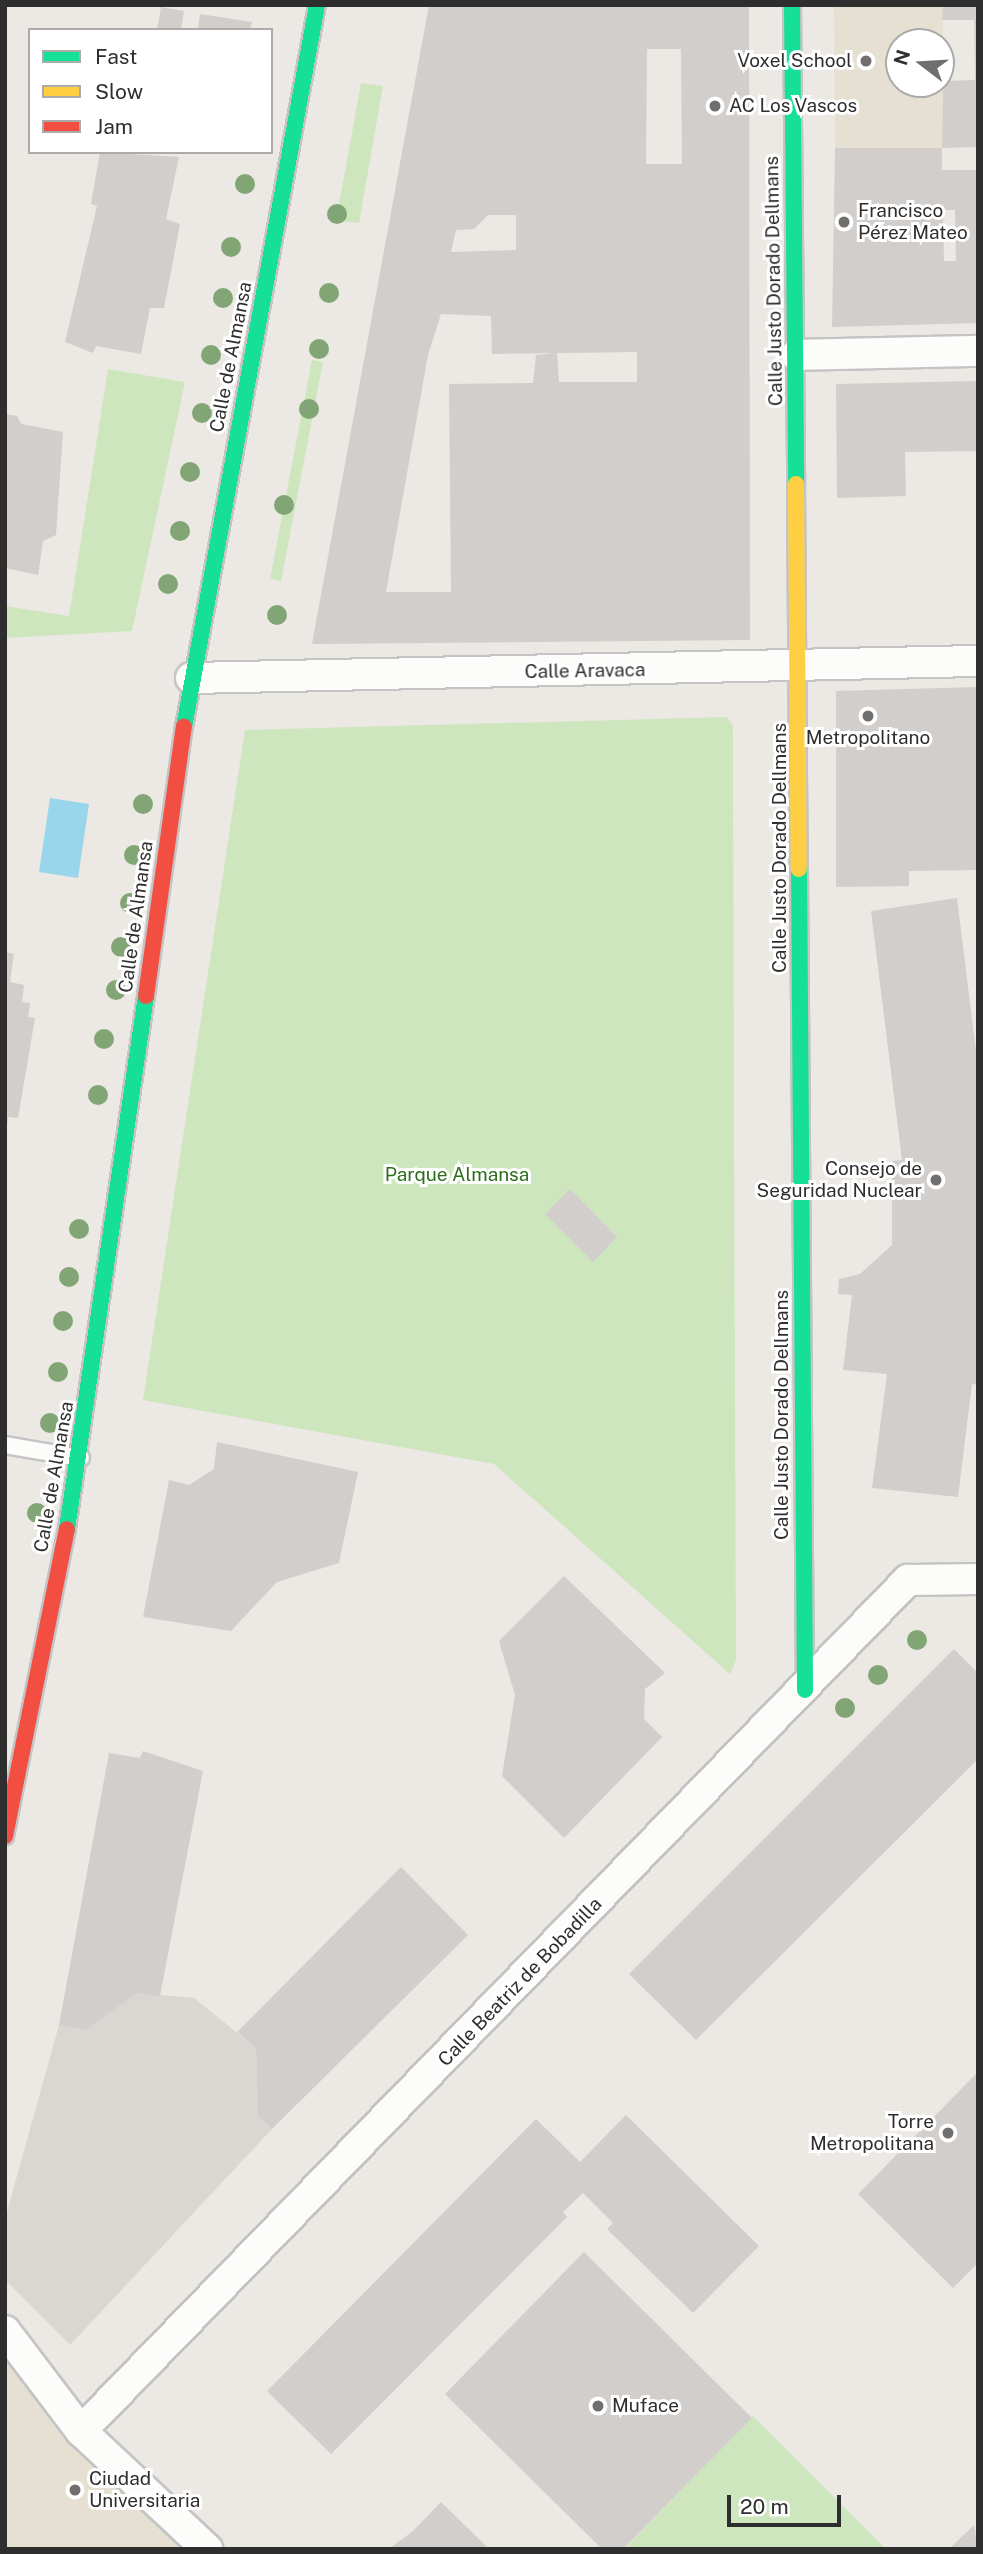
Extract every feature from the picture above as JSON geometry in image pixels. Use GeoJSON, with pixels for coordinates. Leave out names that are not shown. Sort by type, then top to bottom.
{"type":"FeatureCollection","features":[{"type":"Feature","properties":{"kind":"street","name":"Calle de Almansa"},"geometry":{"type":"LineString","coordinates":[[5,1836],[81,1458],[191,678],[317,5]]}},
{"type":"Feature","properties":{"kind":"street","name":"Calle Justo Dorado Dellmans"},"geometry":{"type":"LineString","coordinates":[[792,5],[801,666],[805,1690]]}},
{"type":"Feature","properties":{"kind":"street"},"geometry":{"type":"LineString","coordinates":[[796,355],[978,351]]}},
{"type":"Feature","properties":{"kind":"street","name":"Calle Aravaca"},"geometry":{"type":"LineString","coordinates":[[191,678],[978,661]]}},
{"type":"Feature","properties":{"kind":"street","name":"Calle Beatriz de Bobadilla"},"geometry":{"type":"LineString","coordinates":[[81,2431],[805,1690],[908,1580],[978,1579]]}},
{"type":"Feature","properties":{"kind":"street"},"geometry":{"type":"LineString","coordinates":[[5,2331],[35,2374],[81,2431],[207,2549]]}},
{"type":"Feature","properties":{"kind":"street"},"geometry":{"type":"LineString","coordinates":[[5,2364],[35,2374]]}},
{"type":"Feature","properties":{"kind":"lane"},"geometry":{"type":"LineString","coordinates":[[5,1445],[81,1458]]}},
{"type":"Feature","properties":{"kind":"shaded area","name":"Voxel School"},"geometry":{"type":"Polygon","coordinates":[[[834,5],[943,5],[943,28],[885,28],[885,98],[942,98],[942,148],[835,148],[834,5]]]}},
{"type":"Feature","properties":{"kind":"shaded area"},"geometry":{"type":"Polygon","coordinates":[[[138,1993],[194,1998],[256,2048],[258,2116],[272,2129],[70,2345],[5,2280],[5,2219],[59,2025],[85,2030],[138,1993]]]}},
{"type":"Feature","properties":{"kind":"shaded area","name":"Ciudad Universitaria"},"geometry":{"type":"Polygon","coordinates":[[[5,2364],[35,2374],[208,2549],[5,2549],[5,2364]]]}},
{"type":"Feature","properties":{"kind":"green space"},"geometry":{"type":"Polygon","coordinates":[[[361,83],[383,86],[359,223],[336,221],[361,83]]]}},
{"type":"Feature","properties":{"kind":"green space"},"geometry":{"type":"Polygon","coordinates":[[[312,360],[323,362],[281,581],[270,579],[312,360]]]}},
{"type":"Feature","properties":{"kind":"green space"},"geometry":{"type":"Polygon","coordinates":[[[108,369],[185,382],[132,631],[5,638],[5,606],[69,616],[108,369]]]}},
{"type":"Feature","properties":{"kind":"green space","name":"Parque Almansa"},"geometry":{"type":"Polygon","coordinates":[[[727,717],[733,726],[736,1660],[730,1674],[494,1464],[143,1400],[245,730],[727,717]]]}},
{"type":"Feature","properties":{"kind":"green space"},"geometry":{"type":"Polygon","coordinates":[[[753,2416],[886,2549],[624,2549],[753,2416]]]}},
{"type":"Feature","properties":{"kind":"water"},"geometry":{"type":"Polygon","coordinates":[[[50,798],[89,804],[78,878],[39,872],[50,798]]]}},
{"type":"Feature","properties":{"kind":"building"},"geometry":{"type":"Polygon","coordinates":[[[429,5],[749,5],[750,640],[312,644],[429,5]],[[647,49],[646,164],[682,164],[681,49],[647,49]],[[488,215],[474,229],[456,230],[451,252],[516,250],[516,215],[488,215]],[[441,314],[428,355],[386,592],[451,592],[449,384],[533,383],[536,355],[556,353],[492,354],[491,316],[441,314]],[[637,352],[557,353],[559,382],[637,382],[637,352]]]}},
{"type":"Feature","properties":{"kind":"building"},"geometry":{"type":"Polygon","coordinates":[[[943,5],[978,5],[978,147],[942,148],[943,98],[955,98],[955,81],[975,80],[974,20],[942,20],[943,5]]]}},
{"type":"Feature","properties":{"kind":"building"},"geometry":{"type":"Polygon","coordinates":[[[161,7],[184,11],[181,28],[157,28],[161,7]]]}},
{"type":"Feature","properties":{"kind":"building"},"geometry":{"type":"Polygon","coordinates":[[[200,14],[252,22],[250,28],[198,28],[200,14]]]}},
{"type":"Feature","properties":{"kind":"building"},"geometry":{"type":"Polygon","coordinates":[[[835,148],[942,148],[942,170],[978,170],[978,323],[832,327],[835,148]],[[943,210],[944,261],[956,261],[955,210],[943,210]]]}},
{"type":"Feature","properties":{"kind":"building"},"geometry":{"type":"Polygon","coordinates":[[[100,154],[179,157],[166,219],[180,224],[164,308],[150,308],[141,354],[96,346],[93,353],[65,342],[97,206],[91,204],[100,154]]]}},
{"type":"Feature","properties":{"kind":"building"},"geometry":{"type":"Polygon","coordinates":[[[978,381],[978,451],[905,452],[906,496],[837,498],[836,384],[978,381]]]}},
{"type":"Feature","properties":{"kind":"building"},"geometry":{"type":"Polygon","coordinates":[[[5,414],[17,416],[21,424],[63,432],[56,535],[43,541],[38,575],[5,568],[5,414]]]}},
{"type":"Feature","properties":{"kind":"building"},"geometry":{"type":"Polygon","coordinates":[[[978,687],[978,870],[909,871],[909,886],[836,887],[836,691],[978,687]]]}},
{"type":"Feature","properties":{"kind":"building","name":"Consejo de Seguridad Nuclear"},"geometry":{"type":"Polygon","coordinates":[[[957,898],[978,1068],[978,1385],[972,1384],[958,1497],[872,1488],[887,1374],[843,1370],[852,1295],[838,1294],[839,1279],[860,1274],[892,1245],[892,1161],[902,1160],[871,911],[957,898]]]}},
{"type":"Feature","properties":{"kind":"building"},"geometry":{"type":"Polygon","coordinates":[[[5,952],[14,954],[10,982],[24,985],[22,1002],[30,1003],[28,1017],[35,1018],[18,1118],[8,1117],[7,1126],[5,952]]]}},
{"type":"Feature","properties":{"kind":"building"},"geometry":{"type":"Polygon","coordinates":[[[570,1189],[617,1237],[593,1262],[545,1214],[570,1189]]]}},
{"type":"Feature","properties":{"kind":"building"},"geometry":{"type":"Polygon","coordinates":[[[217,1442],[358,1472],[339,1563],[277,1582],[231,1631],[143,1617],[169,1480],[189,1485],[214,1469],[217,1442]]]}},
{"type":"Feature","properties":{"kind":"building"},"geometry":{"type":"Polygon","coordinates":[[[564,1576],[665,1673],[645,1689],[644,1719],[662,1737],[564,1838],[502,1776],[515,1695],[499,1641],[564,1576]]]}},
{"type":"Feature","properties":{"kind":"building"},"geometry":{"type":"Polygon","coordinates":[[[954,1649],[978,1673],[978,1759],[696,2040],[629,1974],[954,1649]]]}},
{"type":"Feature","properties":{"kind":"building"},"geometry":{"type":"Polygon","coordinates":[[[143,1751],[203,1771],[160,1996],[138,1993],[85,2030],[59,2025],[109,1753],[140,1758],[143,1751]]]}},
{"type":"Feature","properties":{"kind":"building"},"geometry":{"type":"Polygon","coordinates":[[[401,1867],[468,1935],[272,2129],[258,2116],[256,2048],[237,2032],[401,1867]]]}},
{"type":"Feature","properties":{"kind":"building","name":"Torre Metropolitana"},"geometry":{"type":"Polygon","coordinates":[[[978,2072],[978,2263],[953,2288],[858,2194],[978,2072]]]}},
{"type":"Feature","properties":{"kind":"building"},"geometry":{"type":"Polygon","coordinates":[[[626,2115],[759,2246],[693,2313],[607,2229],[613,2223],[583,2193],[563,2212],[567,2217],[331,2454],[267,2391],[536,2119],[580,2162],[626,2115]]]}},
{"type":"Feature","properties":{"kind":"building","name":"Muface"},"geometry":{"type":"Polygon","coordinates":[[[584,2252],[752,2418],[623,2549],[602,2549],[445,2394],[584,2252]]]}},
{"type":"Feature","properties":{"kind":"building"},"geometry":{"type":"Polygon","coordinates":[[[441,2502],[489,2549],[389,2549],[413,2531],[441,2502]]]}},
{"type":"Feature","properties":{"kind":"building"},"geometry":{"type":"Polygon","coordinates":[[[974,2525],[978,2549],[949,2549],[974,2525]]]}},
{"type":"Feature","properties":{"kind":"traffic: fast"},"geometry":{"type":"LineString","coordinates":[[184,727],[317,5]]}},
{"type":"Feature","properties":{"kind":"traffic: fast"},"geometry":{"type":"LineString","coordinates":[[792,5],[796,484]]}},
{"type":"Feature","properties":{"kind":"traffic: fast"},"geometry":{"type":"LineString","coordinates":[[799,869],[805,1690]]}},
{"type":"Feature","properties":{"kind":"traffic: fast"},"geometry":{"type":"LineString","coordinates":[[67,1529],[146,996]]}},
{"type":"Feature","properties":{"kind":"traffic: slow"},"geometry":{"type":"LineString","coordinates":[[796,484],[799,869]]}},
{"type":"Feature","properties":{"kind":"traffic: jam"},"geometry":{"type":"LineString","coordinates":[[146,996],[184,727]]}},
{"type":"Feature","properties":{"kind":"traffic: jam"},"geometry":{"type":"LineString","coordinates":[[5,1836],[67,1529]]}},
{"type":"Feature","properties":{"kind":"place","name":"Voxel School"},"geometry":{"type":"Point","coordinates":[866,61]}},
{"type":"Feature","properties":{"kind":"place","name":"AC Los Vascos"},"geometry":{"type":"Point","coordinates":[715,106]}},
{"type":"Feature","properties":{"kind":"place","name":"Francisco Pérez Mateo"},"geometry":{"type":"Point","coordinates":[844,222]}},
{"type":"Feature","properties":{"kind":"place","name":"Metropolitano"},"geometry":{"type":"Point","coordinates":[868,716]}},
{"type":"Feature","properties":{"kind":"place","name":"Consejo de Seguridad Nuclear"},"geometry":{"type":"Point","coordinates":[936,1180]}},
{"type":"Feature","properties":{"kind":"place","name":"Torre Metropolitana"},"geometry":{"type":"Point","coordinates":[948,2133]}},
{"type":"Feature","properties":{"kind":"place","name":"Muface"},"geometry":{"type":"Point","coordinates":[598,2406]}},
{"type":"Feature","properties":{"kind":"place","name":"Ciudad Universitaria"},"geometry":{"type":"Point","coordinates":[75,2490]}}]}
